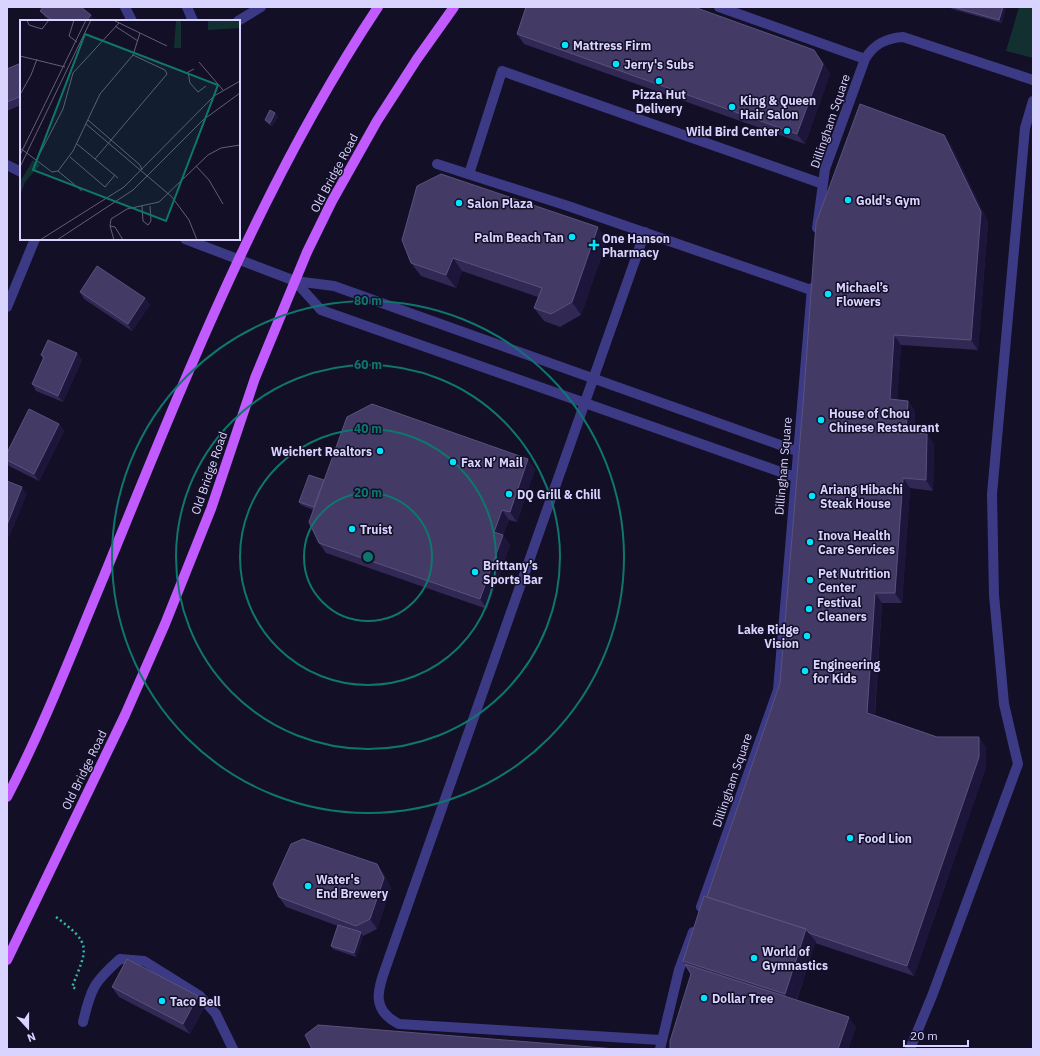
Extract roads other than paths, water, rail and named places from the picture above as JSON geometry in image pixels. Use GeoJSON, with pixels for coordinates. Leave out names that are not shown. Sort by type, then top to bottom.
{"type":"FeatureCollection","features":[{"type":"Feature","properties":{"kind":"main road"},"geometry":{"type":"LineString","coordinates":[[7,797],[53,697],[201,341],[239,260],[308,123],[355,42],[378,7]]}},
{"type":"Feature","properties":{"kind":"main road","name":"Old Bridge Road"},"geometry":{"type":"LineString","coordinates":[[7,960],[125,715],[165,624],[211,509],[255,378],[295,281],[332,201],[377,121],[416,59],[454,7]]}},
{"type":"Feature","properties":{"kind":"street"},"geometry":{"type":"LineString","coordinates":[[125,7],[132,20]]}},
{"type":"Feature","properties":{"kind":"street"},"geometry":{"type":"LineString","coordinates":[[187,7],[193,20]]}},
{"type":"Feature","properties":{"kind":"street"},"geometry":{"type":"LineString","coordinates":[[240,20],[261,7]]}},
{"type":"Feature","properties":{"kind":"street"},"geometry":{"type":"LineString","coordinates":[[719,7],[865,59]]}},
{"type":"Feature","properties":{"kind":"street","name":"Dillingham Square"},"geometry":{"type":"LineString","coordinates":[[818,238],[816,232],[825,169],[865,59],[869,52],[879,43],[892,38],[904,37],[1033,80]]}},
{"type":"Feature","properties":{"kind":"street"},"geometry":{"type":"LineString","coordinates":[[469,174],[502,71],[823,184]]}},
{"type":"Feature","properties":{"kind":"street"},"geometry":{"type":"LineString","coordinates":[[910,1049],[932,996],[1018,764],[1004,704],[994,595],[992,494],[1025,128],[1033,101]]}},
{"type":"Feature","properties":{"kind":"street"},"geometry":{"type":"LineString","coordinates":[[437,164],[645,232],[811,290]]}},
{"type":"Feature","properties":{"kind":"street"},"geometry":{"type":"LineString","coordinates":[[7,165],[20,172]]}},
{"type":"Feature","properties":{"kind":"street"},"geometry":{"type":"LineString","coordinates":[[645,232],[381,981],[378,998],[381,1010],[389,1018],[399,1024],[660,1045]]}},
{"type":"Feature","properties":{"kind":"street"},"geometry":{"type":"LineString","coordinates":[[7,307],[36,240]]}},
{"type":"Feature","properties":{"kind":"street"},"geometry":{"type":"LineString","coordinates":[[187,240],[295,281],[334,286],[797,451]]}},
{"type":"Feature","properties":{"kind":"street","name":"Dillingham Square"},"geometry":{"type":"LineString","coordinates":[[660,1045],[679,970],[778,690],[811,290],[815,277]]}},
{"type":"Feature","properties":{"kind":"street"},"geometry":{"type":"LineString","coordinates":[[295,281],[321,310],[795,477]]}},
{"type":"Feature","properties":{"kind":"street"},"geometry":{"type":"LineString","coordinates":[[83,1022],[90,996],[100,976],[120,959],[144,960],[200,996],[216,1014],[233,1049]]}},
{"type":"Feature","properties":{"kind":"place","name":"Mattress Firm"},"geometry":{"type":"Point","coordinates":[565,45]}},
{"type":"Feature","properties":{"kind":"place","name":"Jerry's Subs"},"geometry":{"type":"Point","coordinates":[616,64]}},
{"type":"Feature","properties":{"kind":"place","name":"Pizza Hut Delivery"},"geometry":{"type":"Point","coordinates":[659,81]}},
{"type":"Feature","properties":{"kind":"place","name":"King & Queen Hair Salon"},"geometry":{"type":"Point","coordinates":[732,107]}},
{"type":"Feature","properties":{"kind":"place","name":"Wild Bird Center"},"geometry":{"type":"Point","coordinates":[787,131]}},
{"type":"Feature","properties":{"kind":"place","name":"Gold's Gym"},"geometry":{"type":"Point","coordinates":[848,200]}},
{"type":"Feature","properties":{"kind":"place","name":"Salon Plaza"},"geometry":{"type":"Point","coordinates":[459,203]}},
{"type":"Feature","properties":{"kind":"place","name":"Palm Beach Tan"},"geometry":{"type":"Point","coordinates":[572,237]}},
{"type":"Feature","properties":{"kind":"place","name":"One Hanson Pharmacy"},"geometry":{"type":"Point","coordinates":[594,245]}},
{"type":"Feature","properties":{"kind":"place","name":"Michael’s Flowers"},"geometry":{"type":"Point","coordinates":[828,294]}},
{"type":"Feature","properties":{"kind":"place","name":"House of Chou Chinese Restaurant"},"geometry":{"type":"Point","coordinates":[821,420]}},
{"type":"Feature","properties":{"kind":"place","name":"Weichert Realtors"},"geometry":{"type":"Point","coordinates":[380,451]}},
{"type":"Feature","properties":{"kind":"place","name":"Fax N’ Mail"},"geometry":{"type":"Point","coordinates":[453,462]}},
{"type":"Feature","properties":{"kind":"place","name":"DQ Grill & Chill"},"geometry":{"type":"Point","coordinates":[509,494]}},
{"type":"Feature","properties":{"kind":"place","name":"Ariang Hibachi Steak House"},"geometry":{"type":"Point","coordinates":[812,496]}},
{"type":"Feature","properties":{"kind":"place","name":"Truist"},"geometry":{"type":"Point","coordinates":[352,529]}},
{"type":"Feature","properties":{"kind":"place","name":"Inova Health Care Services"},"geometry":{"type":"Point","coordinates":[810,542]}},
{"type":"Feature","properties":{"kind":"place","name":"Brittany’s Sports Bar"},"geometry":{"type":"Point","coordinates":[475,572]}},
{"type":"Feature","properties":{"kind":"place","name":"Pet Nutrition Center"},"geometry":{"type":"Point","coordinates":[810,580]}},
{"type":"Feature","properties":{"kind":"place","name":"Festival Cleaners"},"geometry":{"type":"Point","coordinates":[809,609]}},
{"type":"Feature","properties":{"kind":"place","name":"Lake Ridge Vision"},"geometry":{"type":"Point","coordinates":[807,636]}},
{"type":"Feature","properties":{"kind":"place","name":"Engineering for Kids"},"geometry":{"type":"Point","coordinates":[805,671]}},
{"type":"Feature","properties":{"kind":"place","name":"Food Lion"},"geometry":{"type":"Point","coordinates":[850,838]}},
{"type":"Feature","properties":{"kind":"place","name":"Water's End Brewery"},"geometry":{"type":"Point","coordinates":[308,886]}},
{"type":"Feature","properties":{"kind":"place","name":"World of Gymnastics"},"geometry":{"type":"Point","coordinates":[754,958]}},
{"type":"Feature","properties":{"kind":"place","name":"Dollar Tree"},"geometry":{"type":"Point","coordinates":[704,998]}},
{"type":"Feature","properties":{"kind":"place","name":"Taco Bell"},"geometry":{"type":"Point","coordinates":[162,1001]}}]}
